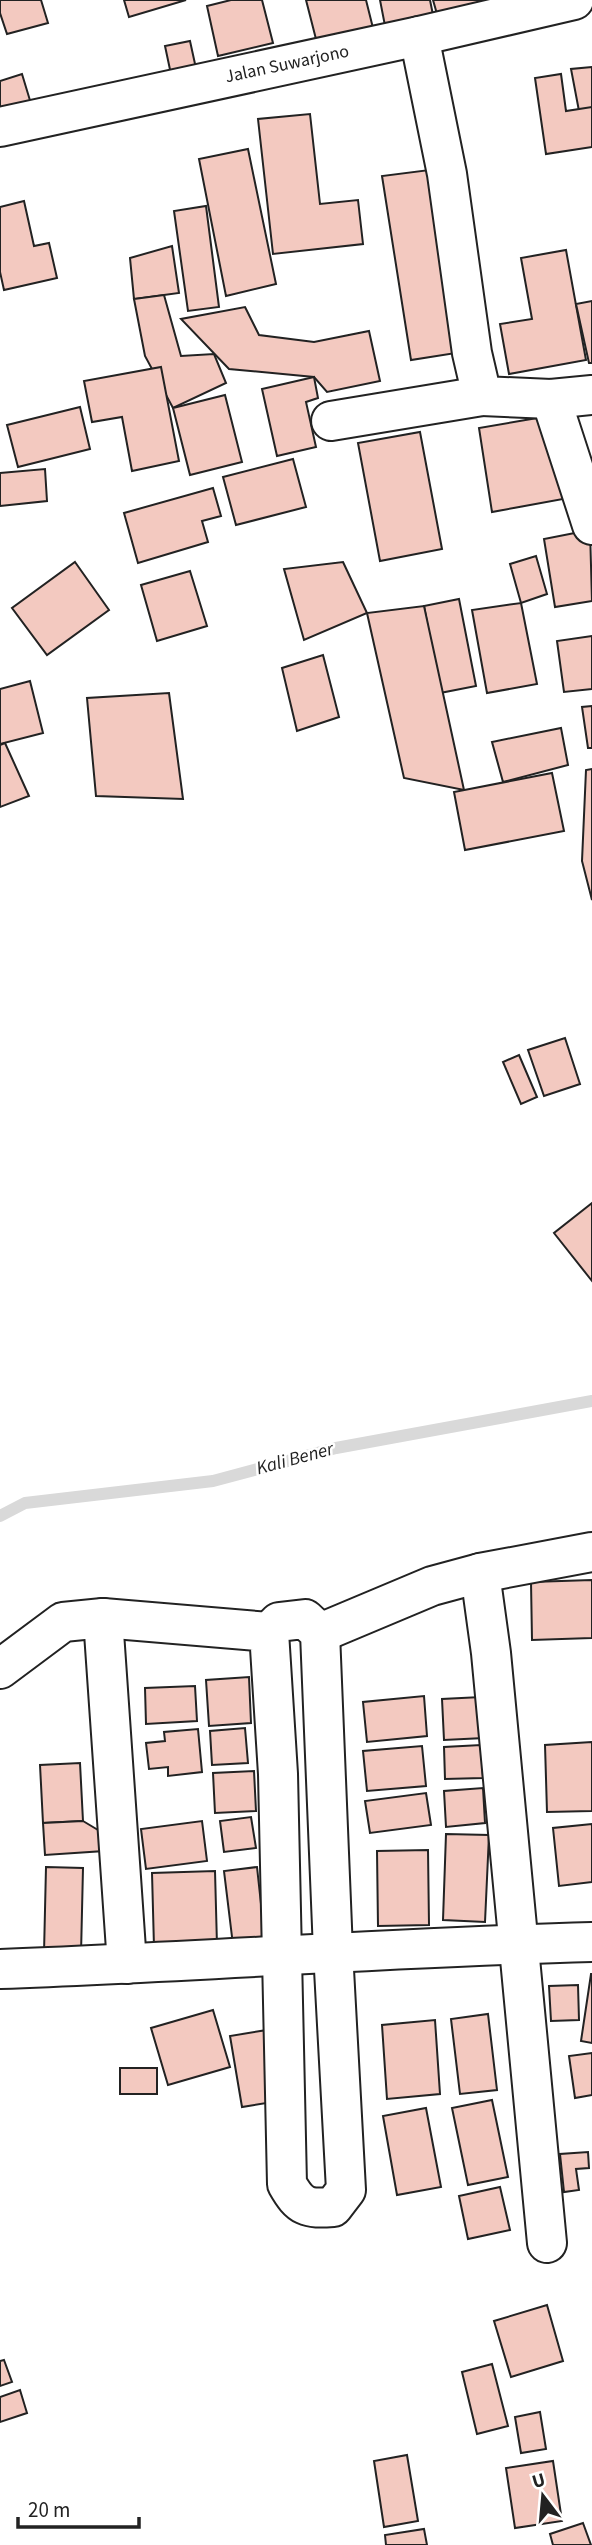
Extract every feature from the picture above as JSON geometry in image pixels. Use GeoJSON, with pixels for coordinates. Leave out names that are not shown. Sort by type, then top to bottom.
{"type":"FeatureCollection","features":[{"type":"Feature","properties":{"kind":"street","name":"Jalan Suwarjono"},"geometry":{"type":"LineString","coordinates":[[0,127],[574,0]]}},
{"type":"Feature","properties":{"kind":"street"},"geometry":{"type":"LineString","coordinates":[[419,36],[447,174],[472,353],[482,396]]}},
{"type":"Feature","properties":{"kind":"street"},"geometry":{"type":"LineString","coordinates":[[331,421],[482,396],[551,398],[592,395]]}},
{"type":"Feature","properties":{"kind":"street"},"geometry":{"type":"LineString","coordinates":[[551,398],[592,525]]}},
{"type":"Feature","properties":{"kind":"street"},"geometry":{"type":"LineString","coordinates":[[320,1633],[432,1586],[480,1573],[592,1552]]}},
{"type":"Feature","properties":{"kind":"street"},"geometry":{"type":"LineString","coordinates":[[480,1573],[491,1653],[547,2243]]}},
{"type":"Feature","properties":{"kind":"street"},"geometry":{"type":"LineString","coordinates":[[0,1669],[63,1622],[103,1618],[269,1632]]}},
{"type":"Feature","properties":{"kind":"street"},"geometry":{"type":"LineString","coordinates":[[103,1618],[127,1964]]}},
{"type":"Feature","properties":{"kind":"street"},"geometry":{"type":"LineString","coordinates":[[304,1619],[320,1633],[346,2190],[333,2207],[314,2208],[297,2201],[287,2184],[278,1774],[269,1632],[279,1622],[304,1619]]}},
{"type":"Feature","properties":{"kind":"street"},"geometry":{"type":"LineString","coordinates":[[0,1969],[281,1956],[333,1951],[592,1942]]}},
{"type":"Feature","properties":{"kind":"building"},"geometry":{"type":"Polygon","coordinates":[[[0,0],[41,0],[48,23],[7,34],[0,13],[0,0]]]}},
{"type":"Feature","properties":{"kind":"building"},"geometry":{"type":"Polygon","coordinates":[[[124,0],[186,0],[129,17],[124,0]]]}},
{"type":"Feature","properties":{"kind":"building"},"geometry":{"type":"Polygon","coordinates":[[[231,0],[262,0],[273,43],[218,56],[207,6],[231,0]]]}},
{"type":"Feature","properties":{"kind":"building"},"geometry":{"type":"Polygon","coordinates":[[[306,0],[366,0],[373,28],[317,43],[306,0]]]}},
{"type":"Feature","properties":{"kind":"building"},"geometry":{"type":"Polygon","coordinates":[[[380,0],[430,0],[435,25],[387,36],[380,0]]]}},
{"type":"Feature","properties":{"kind":"building"},"geometry":{"type":"Polygon","coordinates":[[[433,0],[544,0],[439,21],[433,0]]]}},
{"type":"Feature","properties":{"kind":"building"},"geometry":{"type":"Polygon","coordinates":[[[190,41],[197,73],[172,79],[165,46],[190,41]]]}},
{"type":"Feature","properties":{"kind":"building"},"geometry":{"type":"Polygon","coordinates":[[[592,67],[592,108],[579,111],[571,69],[592,67]]]}},
{"type":"Feature","properties":{"kind":"building"},"geometry":{"type":"Polygon","coordinates":[[[22,74],[32,107],[0,118],[0,81],[22,74]]]}},
{"type":"Feature","properties":{"kind":"building"},"geometry":{"type":"Polygon","coordinates":[[[561,74],[566,111],[592,107],[592,147],[546,154],[535,78],[561,74]]]}},
{"type":"Feature","properties":{"kind":"building"},"geometry":{"type":"Polygon","coordinates":[[[310,114],[320,204],[358,200],[363,244],[273,254],[258,119],[310,114]]]}},
{"type":"Feature","properties":{"kind":"building"},"geometry":{"type":"Polygon","coordinates":[[[248,149],[276,284],[226,296],[199,159],[248,149]]]}},
{"type":"Feature","properties":{"kind":"building"},"geometry":{"type":"Polygon","coordinates":[[[437,169],[456,353],[411,360],[382,176],[437,169]]]}},
{"type":"Feature","properties":{"kind":"building"},"geometry":{"type":"Polygon","coordinates":[[[24,201],[34,246],[49,243],[57,278],[4,290],[0,272],[0,207],[24,201]]]}},
{"type":"Feature","properties":{"kind":"building"},"geometry":{"type":"Polygon","coordinates":[[[206,206],[219,307],[188,311],[174,211],[206,206]]]}},
{"type":"Feature","properties":{"kind":"building"},"geometry":{"type":"Polygon","coordinates":[[[172,246],[179,293],[134,299],[130,258],[172,246]]]}},
{"type":"Feature","properties":{"kind":"building"},"geometry":{"type":"Polygon","coordinates":[[[566,250],[586,360],[509,374],[500,324],[532,319],[521,258],[566,250]]]}},
{"type":"Feature","properties":{"kind":"building"},"geometry":{"type":"Polygon","coordinates":[[[164,295],[181,356],[214,354],[226,383],[173,408],[145,356],[134,299],[164,295]]]}},
{"type":"Feature","properties":{"kind":"building"},"geometry":{"type":"Polygon","coordinates":[[[592,301],[592,363],[589,363],[576,304],[592,301]]]}},
{"type":"Feature","properties":{"kind":"building"},"geometry":{"type":"Polygon","coordinates":[[[245,307],[259,335],[314,342],[369,331],[380,381],[327,392],[314,377],[229,369],[181,319],[245,307]]]}},
{"type":"Feature","properties":{"kind":"building"},"geometry":{"type":"Polygon","coordinates":[[[161,367],[179,461],[132,471],[122,417],[92,422],[84,381],[161,367]]]}},
{"type":"Feature","properties":{"kind":"building"},"geometry":{"type":"Polygon","coordinates":[[[314,377],[318,398],[306,402],[316,447],[277,456],[262,389],[314,377]]]}},
{"type":"Feature","properties":{"kind":"building"},"geometry":{"type":"Polygon","coordinates":[[[225,395],[242,462],[190,475],[173,408],[225,395]]]}},
{"type":"Feature","properties":{"kind":"building"},"geometry":{"type":"Polygon","coordinates":[[[80,407],[90,449],[18,467],[7,425],[80,407]]]}},
{"type":"Feature","properties":{"kind":"building"},"geometry":{"type":"Polygon","coordinates":[[[549,416],[563,499],[492,512],[479,428],[549,416]]]}},
{"type":"Feature","properties":{"kind":"building"},"geometry":{"type":"Polygon","coordinates":[[[420,432],[442,549],[380,561],[358,443],[420,432]]]}},
{"type":"Feature","properties":{"kind":"building"},"geometry":{"type":"Polygon","coordinates":[[[293,459],[306,507],[236,525],[223,477],[293,459]]]}},
{"type":"Feature","properties":{"kind":"building"},"geometry":{"type":"Polygon","coordinates":[[[45,469],[47,501],[0,506],[0,473],[45,469]]]}},
{"type":"Feature","properties":{"kind":"building"},"geometry":{"type":"Polygon","coordinates":[[[213,488],[221,516],[202,521],[208,542],[138,563],[124,513],[213,488]]]}},
{"type":"Feature","properties":{"kind":"building"},"geometry":{"type":"Polygon","coordinates":[[[590,530],[592,601],[555,607],[544,539],[590,530]]]}},
{"type":"Feature","properties":{"kind":"building"},"geometry":{"type":"Polygon","coordinates":[[[536,556],[547,594],[521,603],[510,564],[536,556]]]}},
{"type":"Feature","properties":{"kind":"building"},"geometry":{"type":"Polygon","coordinates":[[[75,562],[109,610],[47,655],[12,608],[75,562]]]}},
{"type":"Feature","properties":{"kind":"building"},"geometry":{"type":"Polygon","coordinates":[[[343,562],[367,613],[304,640],[284,569],[343,562]]]}},
{"type":"Feature","properties":{"kind":"building"},"geometry":{"type":"Polygon","coordinates":[[[190,571],[207,626],[157,641],[141,585],[190,571]]]}},
{"type":"Feature","properties":{"kind":"building"},"geometry":{"type":"Polygon","coordinates":[[[459,599],[476,686],[440,693],[424,606],[459,599]]]}},
{"type":"Feature","properties":{"kind":"building"},"geometry":{"type":"Polygon","coordinates":[[[521,603],[537,684],[487,693],[472,610],[521,603]]]}},
{"type":"Feature","properties":{"kind":"building"},"geometry":{"type":"Polygon","coordinates":[[[424,606],[464,790],[404,778],[367,613],[424,606]]]}},
{"type":"Feature","properties":{"kind":"building"},"geometry":{"type":"Polygon","coordinates":[[[592,636],[592,689],[564,692],[557,641],[592,636]]]}},
{"type":"Feature","properties":{"kind":"building"},"geometry":{"type":"Polygon","coordinates":[[[323,655],[339,717],[297,731],[282,668],[323,655]]]}},
{"type":"Feature","properties":{"kind":"building"},"geometry":{"type":"Polygon","coordinates":[[[30,681],[43,733],[0,744],[0,689],[30,681]]]}},
{"type":"Feature","properties":{"kind":"building"},"geometry":{"type":"Polygon","coordinates":[[[169,693],[183,799],[96,796],[87,698],[169,693]]]}},
{"type":"Feature","properties":{"kind":"building"},"geometry":{"type":"Polygon","coordinates":[[[592,706],[592,748],[588,748],[582,707],[592,706]]]}},
{"type":"Feature","properties":{"kind":"building"},"geometry":{"type":"Polygon","coordinates":[[[561,728],[568,765],[503,782],[492,742],[561,728]]]}},
{"type":"Feature","properties":{"kind":"building"},"geometry":{"type":"Polygon","coordinates":[[[5,743],[29,796],[0,807],[0,745],[5,743]]]}},
{"type":"Feature","properties":{"kind":"building"},"geometry":{"type":"Polygon","coordinates":[[[592,769],[592,900],[582,861],[586,770],[592,769]]]}},
{"type":"Feature","properties":{"kind":"building"},"geometry":{"type":"Polygon","coordinates":[[[552,773],[564,831],[465,850],[454,792],[552,773]]]}},
{"type":"Feature","properties":{"kind":"building"},"geometry":{"type":"Polygon","coordinates":[[[565,1038],[580,1084],[544,1096],[528,1050],[565,1038]]]}},
{"type":"Feature","properties":{"kind":"building"},"geometry":{"type":"Polygon","coordinates":[[[519,1055],[537,1097],[521,1104],[503,1062],[519,1055]]]}},
{"type":"Feature","properties":{"kind":"building"},"geometry":{"type":"Polygon","coordinates":[[[592,1203],[592,1281],[554,1233],[592,1203]]]}},
{"type":"Feature","properties":{"kind":"building"},"geometry":{"type":"Polygon","coordinates":[[[592,1580],[592,1638],[532,1640],[531,1582],[592,1580]]]}},
{"type":"Feature","properties":{"kind":"building"},"geometry":{"type":"Polygon","coordinates":[[[249,1677],[251,1723],[209,1726],[206,1680],[249,1677]]]}},
{"type":"Feature","properties":{"kind":"building"},"geometry":{"type":"Polygon","coordinates":[[[195,1686],[197,1721],[146,1724],[145,1688],[195,1686]]]}},
{"type":"Feature","properties":{"kind":"building"},"geometry":{"type":"Polygon","coordinates":[[[424,1696],[427,1736],[367,1742],[363,1702],[424,1696]]]}},
{"type":"Feature","properties":{"kind":"building"},"geometry":{"type":"Polygon","coordinates":[[[481,1697],[484,1738],[444,1740],[442,1699],[481,1697]]]}},
{"type":"Feature","properties":{"kind":"building"},"geometry":{"type":"Polygon","coordinates":[[[245,1728],[248,1763],[212,1765],[210,1731],[245,1728]]]}},
{"type":"Feature","properties":{"kind":"building"},"geometry":{"type":"Polygon","coordinates":[[[198,1729],[202,1772],[168,1776],[168,1767],[149,1769],[146,1743],[165,1741],[164,1732],[198,1729]]]}},
{"type":"Feature","properties":{"kind":"building"},"geometry":{"type":"Polygon","coordinates":[[[592,1742],[592,1811],[547,1812],[545,1745],[592,1742]]]}},
{"type":"Feature","properties":{"kind":"building"},"geometry":{"type":"Polygon","coordinates":[[[481,1745],[483,1778],[445,1779],[444,1747],[481,1745]]]}},
{"type":"Feature","properties":{"kind":"building"},"geometry":{"type":"Polygon","coordinates":[[[422,1746],[426,1786],[367,1791],[363,1751],[422,1746]]]}},
{"type":"Feature","properties":{"kind":"building"},"geometry":{"type":"Polygon","coordinates":[[[80,1763],[83,1821],[43,1823],[40,1765],[80,1763]]]}},
{"type":"Feature","properties":{"kind":"building"},"geometry":{"type":"Polygon","coordinates":[[[254,1771],[256,1811],[215,1813],[213,1773],[254,1771]]]}},
{"type":"Feature","properties":{"kind":"building"},"geometry":{"type":"Polygon","coordinates":[[[483,1788],[485,1823],[446,1827],[444,1791],[483,1788]]]}},
{"type":"Feature","properties":{"kind":"building"},"geometry":{"type":"Polygon","coordinates":[[[426,1793],[431,1825],[370,1833],[365,1801],[426,1793]]]}},
{"type":"Feature","properties":{"kind":"building"},"geometry":{"type":"Polygon","coordinates":[[[251,1817],[256,1848],[224,1852],[220,1821],[251,1817]]]}},
{"type":"Feature","properties":{"kind":"building"},"geometry":{"type":"Polygon","coordinates":[[[83,1821],[103,1833],[104,1851],[45,1855],[43,1823],[83,1821]]]}},
{"type":"Feature","properties":{"kind":"building"},"geometry":{"type":"Polygon","coordinates":[[[202,1821],[207,1861],[146,1869],[141,1829],[202,1821]]]}},
{"type":"Feature","properties":{"kind":"building"},"geometry":{"type":"Polygon","coordinates":[[[592,1824],[592,1882],[559,1886],[553,1828],[592,1824]]]}},
{"type":"Feature","properties":{"kind":"building"},"geometry":{"type":"Polygon","coordinates":[[[446,1834],[489,1835],[485,1922],[443,1920],[446,1834]]]}},
{"type":"Feature","properties":{"kind":"building"},"geometry":{"type":"Polygon","coordinates":[[[428,1850],[429,1925],[378,1926],[377,1851],[428,1850]]]}},
{"type":"Feature","properties":{"kind":"building"},"geometry":{"type":"Polygon","coordinates":[[[46,1867],[83,1868],[81,1954],[44,1953],[46,1867]]]}},
{"type":"Feature","properties":{"kind":"building"},"geometry":{"type":"Polygon","coordinates":[[[257,1867],[265,1941],[233,1945],[224,1871],[257,1867]]]}},
{"type":"Feature","properties":{"kind":"building"},"geometry":{"type":"Polygon","coordinates":[[[215,1871],[217,1945],[154,1947],[152,1873],[215,1871]]]}},
{"type":"Feature","properties":{"kind":"building"},"geometry":{"type":"Polygon","coordinates":[[[592,1974],[592,2043],[581,2041],[592,1974]]]}},
{"type":"Feature","properties":{"kind":"building"},"geometry":{"type":"Polygon","coordinates":[[[578,1985],[579,2020],[551,2021],[549,1986],[578,1985]]]}},
{"type":"Feature","properties":{"kind":"building"},"geometry":{"type":"Polygon","coordinates":[[[213,2010],[230,2067],[168,2085],[151,2028],[213,2010]]]}},
{"type":"Feature","properties":{"kind":"building"},"geometry":{"type":"Polygon","coordinates":[[[488,2014],[497,2090],[460,2094],[451,2019],[488,2014]]]}},
{"type":"Feature","properties":{"kind":"building"},"geometry":{"type":"Polygon","coordinates":[[[435,2020],[440,2094],[387,2099],[382,2025],[435,2020]]]}},
{"type":"Feature","properties":{"kind":"building"},"geometry":{"type":"Polygon","coordinates":[[[267,2030],[279,2101],[242,2107],[230,2036],[267,2030]]]}},
{"type":"Feature","properties":{"kind":"building"},"geometry":{"type":"Polygon","coordinates":[[[592,2053],[592,2095],[575,2098],[569,2056],[592,2053]]]}},
{"type":"Feature","properties":{"kind":"building"},"geometry":{"type":"Polygon","coordinates":[[[120,2068],[157,2068],[157,2094],[120,2094],[120,2068]]]}},
{"type":"Feature","properties":{"kind":"building"},"geometry":{"type":"Polygon","coordinates":[[[492,2100],[508,2177],[468,2185],[452,2108],[492,2100]]]}},
{"type":"Feature","properties":{"kind":"building"},"geometry":{"type":"Polygon","coordinates":[[[426,2108],[441,2187],[397,2195],[383,2116],[426,2108]]]}},
{"type":"Feature","properties":{"kind":"building"},"geometry":{"type":"Polygon","coordinates":[[[588,2152],[589,2168],[576,2169],[579,2190],[564,2192],[560,2154],[588,2152]]]}},
{"type":"Feature","properties":{"kind":"building"},"geometry":{"type":"Polygon","coordinates":[[[500,2187],[510,2230],[468,2239],[459,2196],[500,2187]]]}},
{"type":"Feature","properties":{"kind":"building"},"geometry":{"type":"Polygon","coordinates":[[[547,2305],[563,2361],[511,2377],[494,2321],[547,2305]]]}},
{"type":"Feature","properties":{"kind":"building"},"geometry":{"type":"Polygon","coordinates":[[[4,2360],[12,2382],[0,2386],[0,2361],[4,2360]]]}},
{"type":"Feature","properties":{"kind":"building"},"geometry":{"type":"Polygon","coordinates":[[[492,2364],[508,2426],[477,2434],[462,2372],[492,2364]]]}},
{"type":"Feature","properties":{"kind":"building"},"geometry":{"type":"Polygon","coordinates":[[[20,2390],[27,2413],[0,2422],[0,2397],[20,2390]]]}},
{"type":"Feature","properties":{"kind":"building"},"geometry":{"type":"Polygon","coordinates":[[[540,2412],[546,2449],[521,2453],[515,2417],[540,2412]]]}},
{"type":"Feature","properties":{"kind":"building"},"geometry":{"type":"Polygon","coordinates":[[[407,2455],[418,2521],[384,2527],[374,2461],[407,2455]]]}},
{"type":"Feature","properties":{"kind":"building"},"geometry":{"type":"Polygon","coordinates":[[[553,2461],[562,2521],[515,2528],[506,2468],[553,2461]]]}},
{"type":"Feature","properties":{"kind":"building"},"geometry":{"type":"Polygon","coordinates":[[[583,2523],[591,2545],[553,2545],[550,2534],[583,2523]]]}},
{"type":"Feature","properties":{"kind":"building"},"geometry":{"type":"Polygon","coordinates":[[[424,2529],[427,2545],[386,2545],[385,2535],[424,2529]]]}},
{"type":"Feature","properties":{"kind":"waterway","name":"Kali Bener"},"geometry":{"type":"LineString","coordinates":[[0,1516],[25,1503],[213,1481],[336,1448],[592,1401]]}}]}
